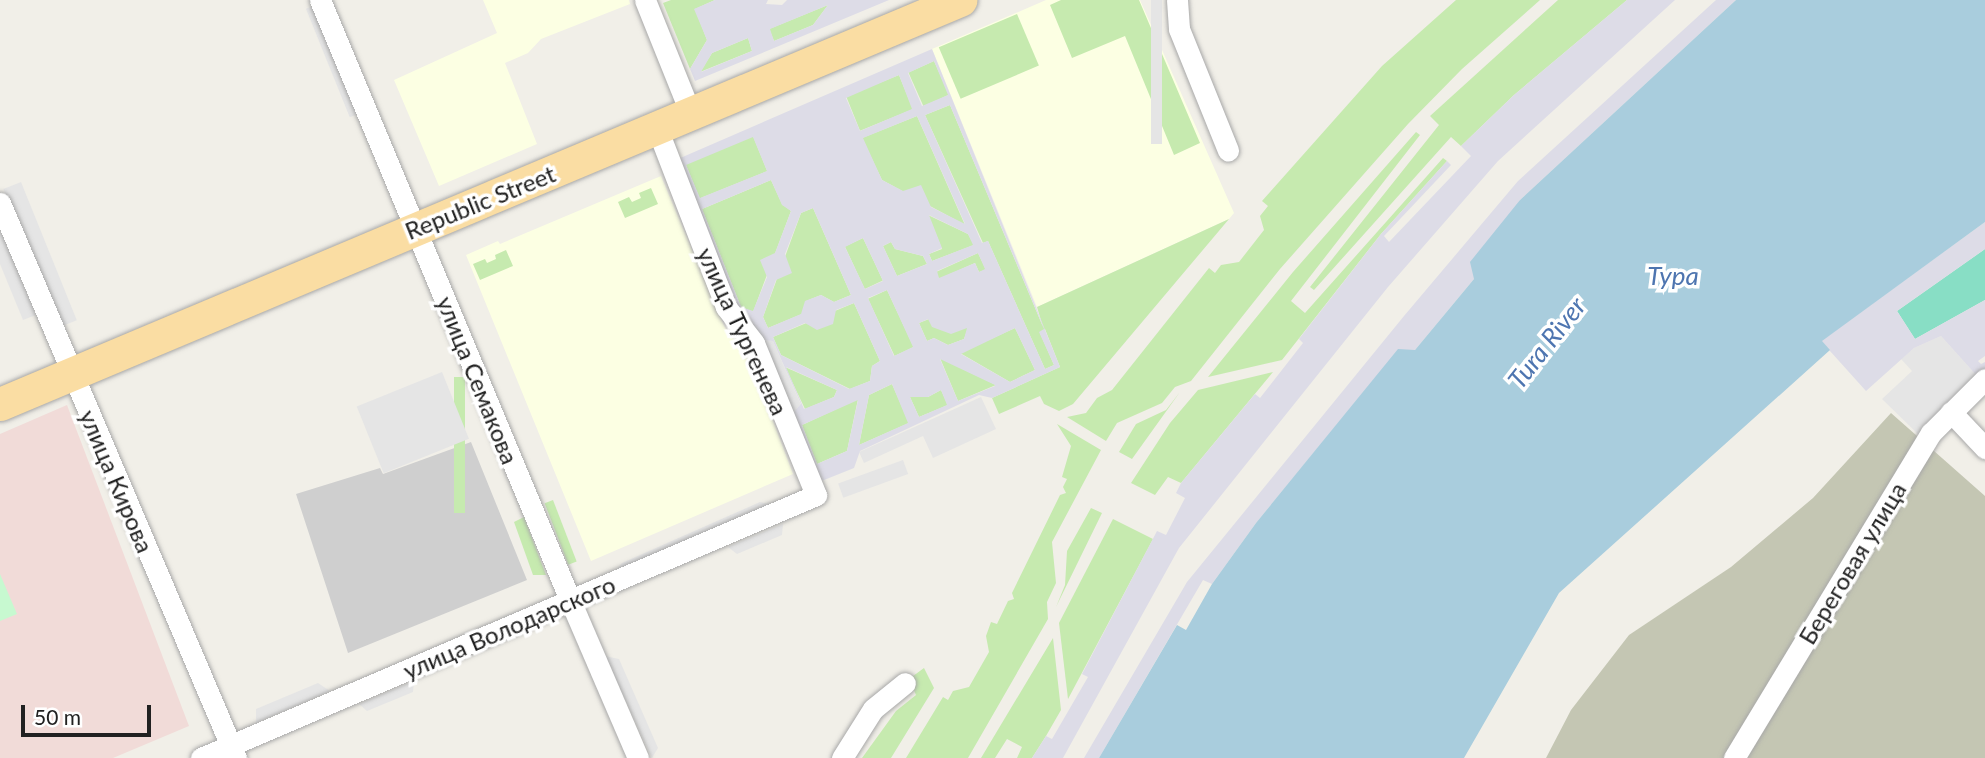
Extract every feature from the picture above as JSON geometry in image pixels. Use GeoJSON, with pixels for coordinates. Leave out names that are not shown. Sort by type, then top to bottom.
{"type":"FeatureCollection","features":[{"type":"Feature","properties":{"kind":"main road","name":"Republic Street"},"geometry":{"type":"LineString","coordinates":[[0,404],[960,0]]}},
{"type":"Feature","properties":{"kind":"street","name":"улица Семакова"},"geometry":{"type":"LineString","coordinates":[[320,0],[569,600],[638,758]]}},
{"type":"Feature","properties":{"kind":"street"},"geometry":{"type":"LineString","coordinates":[[645,0],[690,112]]}},
{"type":"Feature","properties":{"kind":"street"},"geometry":{"type":"LineString","coordinates":[[1177,0],[1179,29],[1227,150]]}},
{"type":"Feature","properties":{"kind":"street","name":"улица Тургенева"},"geometry":{"type":"LineString","coordinates":[[657,128],[726,307],[754,343],[816,495]]}},
{"type":"Feature","properties":{"kind":"street","name":"улица Кирова"},"geometry":{"type":"LineString","coordinates":[[0,203],[234,752]]}},
{"type":"Feature","properties":{"kind":"street","name":"Береговая улица"},"geometry":{"type":"LineString","coordinates":[[1734,758],[1931,433],[1985,379]]}},
{"type":"Feature","properties":{"kind":"street"},"geometry":{"type":"LineString","coordinates":[[1951,412],[1985,448]]}},
{"type":"Feature","properties":{"kind":"street","name":"улица Володарского"},"geometry":{"type":"LineString","coordinates":[[201,758],[234,752],[569,600],[816,495]]}},
{"type":"Feature","properties":{"kind":"street"},"geometry":{"type":"LineString","coordinates":[[842,758],[873,709],[905,683]]}},
{"type":"Feature","properties":{"kind":"shaded area"},"geometry":{"type":"Polygon","coordinates":[[[483,0],[629,0],[630,4],[541,39],[528,53],[505,63],[537,144],[439,186],[394,80],[497,33],[483,0]]]}},
{"type":"Feature","properties":{"kind":"shaded area"},"geometry":{"type":"Polygon","coordinates":[[[715,0],[768,0],[766,4],[782,5],[787,0],[889,0],[695,81],[690,69],[707,40],[694,9],[715,0]],[[828,5],[770,29],[774,41],[813,25],[828,5]],[[748,38],[712,53],[701,72],[752,51],[748,38]]]}},
{"type":"Feature","properties":{"kind":"shaded area"},"geometry":{"type":"Polygon","coordinates":[[[1046,0],[1140,0],[1234,213],[1229,219],[1037,307],[932,49],[1046,0]]]}},
{"type":"Feature","properties":{"kind":"shaded area"},"geometry":{"type":"Polygon","coordinates":[[[1151,0],[1162,0],[1162,144],[1151,144],[1151,0]]]}},
{"type":"Feature","properties":{"kind":"shaded area"},"geometry":{"type":"Polygon","coordinates":[[[1627,0],[1675,0],[1498,161],[1388,287],[1179,548],[1063,758],[1032,758],[1046,736],[1052,739],[1088,677],[1082,674],[1157,531],[1166,535],[1185,498],[1176,493],[1181,483],[1255,394],[1260,398],[1303,343],[1299,339],[1381,234],[1447,161],[1451,165],[1384,236],[1389,242],[1471,156],[1461,146],[1514,95],[1627,0]]]}},
{"type":"Feature","properties":{"kind":"shaded area"},"geometry":{"type":"Polygon","coordinates":[[[1716,0],[1736,0],[1520,200],[1474,279],[1415,350],[1398,350],[1256,523],[1212,584],[1203,580],[1099,758],[1084,758],[1187,582],[1404,316],[1518,181],[1716,0]]]}},
{"type":"Feature","properties":{"kind":"shaded area"},"geometry":{"type":"Polygon","coordinates":[[[318,4],[362,112],[350,117],[306,9],[318,4]]]}},
{"type":"Feature","properties":{"kind":"shaded area"},"geometry":{"type":"Polygon","coordinates":[[[932,49],[1060,367],[992,398],[979,395],[860,451],[854,468],[819,482],[793,413],[801,404],[773,341],[762,340],[739,311],[678,159],[932,49]],[[934,61],[908,73],[922,106],[948,95],[934,61]],[[899,75],[846,98],[860,131],[912,109],[899,75]],[[950,105],[925,115],[982,243],[988,241],[1045,369],[1054,365],[1039,332],[1044,329],[950,105]],[[917,116],[863,138],[882,180],[903,191],[921,185],[931,207],[965,224],[917,116]],[[753,137],[686,165],[700,198],[767,171],[753,137]],[[771,180],[702,209],[741,307],[753,311],[767,277],[760,260],[775,253],[791,211],[782,205],[771,180]],[[813,208],[801,213],[785,254],[792,273],[776,280],[763,317],[768,328],[801,314],[805,301],[821,295],[834,302],[851,295],[813,208]],[[929,215],[942,248],[929,254],[932,261],[973,245],[968,234],[929,215]],[[863,238],[845,247],[865,289],[883,281],[863,238]],[[891,242],[883,246],[897,276],[927,264],[923,256],[895,249],[891,242]],[[978,253],[937,271],[939,278],[975,263],[979,272],[985,269],[978,253]],[[887,290],[868,298],[894,356],[913,347],[887,290]],[[854,303],[836,310],[833,324],[817,330],[805,323],[773,337],[781,355],[849,389],[870,381],[872,366],[880,361],[854,303]],[[928,319],[919,323],[927,341],[934,338],[948,345],[964,339],[967,328],[951,334],[932,327],[928,319]],[[1015,328],[961,354],[1010,382],[1035,370],[1015,328]],[[940,359],[958,401],[995,386],[995,385],[940,359]],[[786,367],[804,409],[834,397],[837,390],[786,367]],[[892,384],[869,395],[859,445],[908,423],[892,384]],[[941,390],[928,397],[910,397],[919,417],[947,405],[941,390]],[[858,400],[802,425],[817,464],[847,451],[858,400]]]}},
{"type":"Feature","properties":{"kind":"shaded area"},"geometry":{"type":"Polygon","coordinates":[[[661,176],[725,328],[743,341],[793,474],[591,561],[466,255],[498,241],[500,244],[661,176]]]}},
{"type":"Feature","properties":{"kind":"shaded area"},"geometry":{"type":"Polygon","coordinates":[[[21,182],[77,320],[59,327],[3,189],[21,182]]]}},
{"type":"Feature","properties":{"kind":"shaded area"},"geometry":{"type":"Polygon","coordinates":[[[1985,222],[1985,249],[1897,311],[1915,339],[1985,300],[1985,356],[1978,361],[1981,364],[1985,362],[1985,369],[1977,376],[1941,336],[1914,348],[1866,391],[1821,341],[1985,222]]]}},
{"type":"Feature","properties":{"kind":"shaded area"},"geometry":{"type":"Polygon","coordinates":[[[0,229],[36,315],[23,320],[0,264],[0,229]]]}},
{"type":"Feature","properties":{"kind":"shaded area"},"geometry":{"type":"Polygon","coordinates":[[[1941,336],[1977,376],[1921,437],[1882,399],[1912,371],[1901,359],[1914,348],[1941,336]]]}},
{"type":"Feature","properties":{"kind":"shaded area"},"geometry":{"type":"Polygon","coordinates":[[[762,340],[773,341],[801,405],[793,413],[762,340]]]}},
{"type":"Feature","properties":{"kind":"shaded area"},"geometry":{"type":"Polygon","coordinates":[[[442,372],[469,439],[384,473],[357,406],[442,372]]]}},
{"type":"Feature","properties":{"kind":"shaded area"},"geometry":{"type":"Polygon","coordinates":[[[981,397],[996,429],[933,458],[923,436],[864,463],[859,452],[981,397]]]}},
{"type":"Feature","properties":{"kind":"shaded area"},"geometry":{"type":"Polygon","coordinates":[[[67,405],[189,726],[113,758],[0,758],[0,434],[67,405]]]}},
{"type":"Feature","properties":{"kind":"shaded area"},"geometry":{"type":"Polygon","coordinates":[[[1891,413],[1985,496],[1985,758],[1546,758],[1571,710],[1629,635],[1731,567],[1813,498],[1891,413]]]}},
{"type":"Feature","properties":{"kind":"shaded area"},"geometry":{"type":"Polygon","coordinates":[[[471,442],[527,580],[348,653],[296,494],[380,468],[383,474],[471,442]]]}},
{"type":"Feature","properties":{"kind":"shaded area"},"geometry":{"type":"Polygon","coordinates":[[[903,460],[908,474],[843,498],[838,484],[903,460]]]}},
{"type":"Feature","properties":{"kind":"shaded area"},"geometry":{"type":"Polygon","coordinates":[[[760,502],[778,506],[611,577],[622,563],[760,502]]]}},
{"type":"Feature","properties":{"kind":"shaded area"},"geometry":{"type":"Polygon","coordinates":[[[783,524],[782,535],[737,554],[728,547],[783,524]]]}},
{"type":"Feature","properties":{"kind":"shaded area"},"geometry":{"type":"Polygon","coordinates":[[[605,656],[619,659],[658,748],[652,758],[605,656]]]}},
{"type":"Feature","properties":{"kind":"shaded area"},"geometry":{"type":"Polygon","coordinates":[[[414,681],[413,692],[367,711],[359,704],[414,681]]]}},
{"type":"Feature","properties":{"kind":"shaded area"},"geometry":{"type":"Polygon","coordinates":[[[318,683],[330,691],[256,723],[256,709],[318,683]]]}},
{"type":"Feature","properties":{"kind":"green space"},"geometry":{"type":"Polygon","coordinates":[[[671,0],[715,0],[695,9],[707,40],[690,69],[663,3],[671,0]]]}},
{"type":"Feature","properties":{"kind":"green space"},"geometry":{"type":"Polygon","coordinates":[[[1061,0],[1139,0],[1200,143],[1174,155],[1125,36],[1072,58],[1050,5],[1061,0]]]}},
{"type":"Feature","properties":{"kind":"green space"},"geometry":{"type":"Polygon","coordinates":[[[1456,0],[1540,0],[1462,69],[1408,124],[1280,269],[1191,381],[1175,387],[1162,403],[1117,423],[1106,441],[1067,417],[1086,413],[1097,398],[1112,390],[1209,268],[1215,273],[1221,265],[1239,262],[1264,230],[1260,216],[1268,206],[1262,201],[1382,66],[1456,0]]]}},
{"type":"Feature","properties":{"kind":"green space"},"geometry":{"type":"Polygon","coordinates":[[[1558,0],[1627,0],[1514,95],[1461,146],[1451,137],[1314,290],[1310,287],[1439,125],[1430,116],[1558,0]]]}},
{"type":"Feature","properties":{"kind":"green space"},"geometry":{"type":"Polygon","coordinates":[[[828,5],[813,25],[774,41],[769,29],[828,5]]]}},
{"type":"Feature","properties":{"kind":"green space"},"geometry":{"type":"Polygon","coordinates":[[[1017,14],[1039,66],[961,99],[939,47],[1017,14]]]}},
{"type":"Feature","properties":{"kind":"green space"},"geometry":{"type":"Polygon","coordinates":[[[748,38],[752,51],[700,72],[712,53],[748,38]]]}},
{"type":"Feature","properties":{"kind":"green space"},"geometry":{"type":"Polygon","coordinates":[[[934,61],[949,95],[923,106],[908,72],[934,61]]]}},
{"type":"Feature","properties":{"kind":"green space"},"geometry":{"type":"Polygon","coordinates":[[[899,75],[913,109],[860,131],[846,96],[899,75]]]}},
{"type":"Feature","properties":{"kind":"green space"},"geometry":{"type":"Polygon","coordinates":[[[950,105],[1043,327],[1037,307],[1229,219],[1073,404],[1059,411],[1044,404],[1040,396],[999,414],[992,398],[1060,367],[1045,329],[1040,333],[1054,365],[1045,369],[988,241],[983,243],[925,115],[950,105]]]}},
{"type":"Feature","properties":{"kind":"green space"},"geometry":{"type":"Polygon","coordinates":[[[917,116],[965,225],[882,180],[862,138],[917,116]]]}},
{"type":"Feature","properties":{"kind":"green space"},"geometry":{"type":"Polygon","coordinates":[[[1416,132],[1420,135],[1291,301],[1305,313],[1443,158],[1447,161],[1381,234],[1282,360],[1208,377],[1293,272],[1416,132]]]}},
{"type":"Feature","properties":{"kind":"green space"},"geometry":{"type":"Polygon","coordinates":[[[753,136],[767,171],[700,199],[685,163],[753,136]]]}},
{"type":"Feature","properties":{"kind":"green space"},"geometry":{"type":"Polygon","coordinates":[[[771,180],[782,204],[791,211],[753,312],[741,307],[702,209],[771,180]]]}},
{"type":"Feature","properties":{"kind":"green space"},"geometry":{"type":"Polygon","coordinates":[[[651,188],[658,204],[625,218],[618,202],[629,197],[632,202],[641,198],[639,193],[651,188]]]}},
{"type":"Feature","properties":{"kind":"green space"},"geometry":{"type":"Polygon","coordinates":[[[813,208],[851,295],[834,302],[821,295],[806,301],[802,314],[768,328],[763,317],[801,213],[813,208]]]}},
{"type":"Feature","properties":{"kind":"green space"},"geometry":{"type":"Polygon","coordinates":[[[928,215],[968,234],[974,245],[932,261],[929,254],[942,249],[928,215]]]}},
{"type":"Feature","properties":{"kind":"green space"},"geometry":{"type":"Polygon","coordinates":[[[863,238],[883,281],[865,289],[845,246],[863,238]]]}},
{"type":"Feature","properties":{"kind":"green space"},"geometry":{"type":"Polygon","coordinates":[[[891,242],[895,249],[923,256],[927,264],[897,276],[883,246],[891,242]]]}},
{"type":"Feature","properties":{"kind":"green space"},"geometry":{"type":"Polygon","coordinates":[[[1985,249],[1985,300],[1915,339],[1897,311],[1985,249]]]}},
{"type":"Feature","properties":{"kind":"green space"},"geometry":{"type":"Polygon","coordinates":[[[506,250],[513,266],[480,280],[473,264],[485,259],[487,263],[506,250]]]}},
{"type":"Feature","properties":{"kind":"green space"},"geometry":{"type":"Polygon","coordinates":[[[978,253],[986,270],[979,272],[975,263],[939,279],[936,272],[978,253]]]}},
{"type":"Feature","properties":{"kind":"green space"},"geometry":{"type":"Polygon","coordinates":[[[887,290],[914,347],[895,356],[868,299],[887,290]]]}},
{"type":"Feature","properties":{"kind":"green space"},"geometry":{"type":"Polygon","coordinates":[[[854,303],[880,361],[872,366],[870,381],[850,389],[781,355],[773,337],[854,303]]]}},
{"type":"Feature","properties":{"kind":"green space"},"geometry":{"type":"Polygon","coordinates":[[[929,319],[968,328],[964,339],[948,345],[934,338],[927,341],[919,323],[929,319]]]}},
{"type":"Feature","properties":{"kind":"green space"},"geometry":{"type":"Polygon","coordinates":[[[1015,328],[1035,370],[1010,382],[960,353],[1015,328]]]}},
{"type":"Feature","properties":{"kind":"green space"},"geometry":{"type":"Polygon","coordinates":[[[940,358],[996,385],[958,401],[940,358]]]}},
{"type":"Feature","properties":{"kind":"green space"},"geometry":{"type":"Polygon","coordinates":[[[785,367],[837,390],[834,397],[805,409],[785,367]]]}},
{"type":"Feature","properties":{"kind":"green space"},"geometry":{"type":"Polygon","coordinates":[[[1273,372],[1181,483],[1168,477],[1155,495],[1131,483],[1170,423],[1198,390],[1273,372]]]}},
{"type":"Feature","properties":{"kind":"green space"},"geometry":{"type":"Polygon","coordinates":[[[454,377],[465,377],[465,513],[454,513],[454,377]]]}},
{"type":"Feature","properties":{"kind":"green space"},"geometry":{"type":"Polygon","coordinates":[[[892,384],[909,423],[859,445],[869,395],[892,384]]]}},
{"type":"Feature","properties":{"kind":"green space"},"geometry":{"type":"Polygon","coordinates":[[[941,390],[948,405],[919,417],[910,397],[928,397],[941,390]]]}},
{"type":"Feature","properties":{"kind":"green space"},"geometry":{"type":"Polygon","coordinates":[[[1180,392],[1132,459],[1119,452],[1136,424],[1166,410],[1180,392]]]}},
{"type":"Feature","properties":{"kind":"green space"},"geometry":{"type":"Polygon","coordinates":[[[858,399],[847,451],[817,464],[802,425],[858,399]]]}},
{"type":"Feature","properties":{"kind":"green space"},"geometry":{"type":"Polygon","coordinates":[[[1057,424],[1101,450],[1052,542],[1056,583],[1047,602],[1048,619],[968,758],[906,758],[943,697],[948,700],[953,691],[969,687],[989,652],[986,636],[991,622],[997,624],[1008,601],[1014,599],[1012,593],[1060,495],[1066,493],[1063,487],[1067,479],[1062,477],[1071,446],[1057,424]]]}},
{"type":"Feature","properties":{"kind":"green space"},"geometry":{"type":"Polygon","coordinates":[[[553,500],[577,562],[568,565],[545,503],[553,500]]]}},
{"type":"Feature","properties":{"kind":"green space"},"geometry":{"type":"Polygon","coordinates":[[[1091,508],[1102,513],[1056,607],[1065,585],[1067,551],[1091,508]]]}},
{"type":"Feature","properties":{"kind":"green space"},"geometry":{"type":"Polygon","coordinates":[[[524,517],[546,575],[533,575],[514,522],[524,517]]]}},
{"type":"Feature","properties":{"kind":"green space"},"geometry":{"type":"Polygon","coordinates":[[[1113,519],[1153,539],[1068,699],[1059,623],[1113,519]]]}},
{"type":"Feature","properties":{"kind":"green space"},"geometry":{"type":"Polygon","coordinates":[[[0,574],[17,614],[0,621],[0,574]]]}},
{"type":"Feature","properties":{"kind":"green space"},"geometry":{"type":"Polygon","coordinates":[[[1053,638],[1061,710],[1046,736],[1032,758],[1017,758],[1022,747],[1007,739],[995,758],[981,758],[1053,638]]]}},
{"type":"Feature","properties":{"kind":"green space"},"geometry":{"type":"Polygon","coordinates":[[[924,668],[934,688],[891,758],[862,758],[896,711],[916,695],[909,679],[924,668]]]}},
{"type":"Feature","properties":{"kind":"water","name":"Тура"},"geometry":{"type":"Polygon","coordinates":[[[1736,0],[1985,0],[1985,222],[1822,341],[1830,350],[1559,593],[1464,758],[1099,758],[1177,625],[1186,630],[1212,584],[1256,523],[1398,349],[1415,350],[1474,279],[1470,262],[1520,200],[1736,0]]]}},
{"type":"Feature","properties":{"kind":"water label","name":"Tura River"},"geometry":{"type":"Point","coordinates":[1547,343]}}]}
